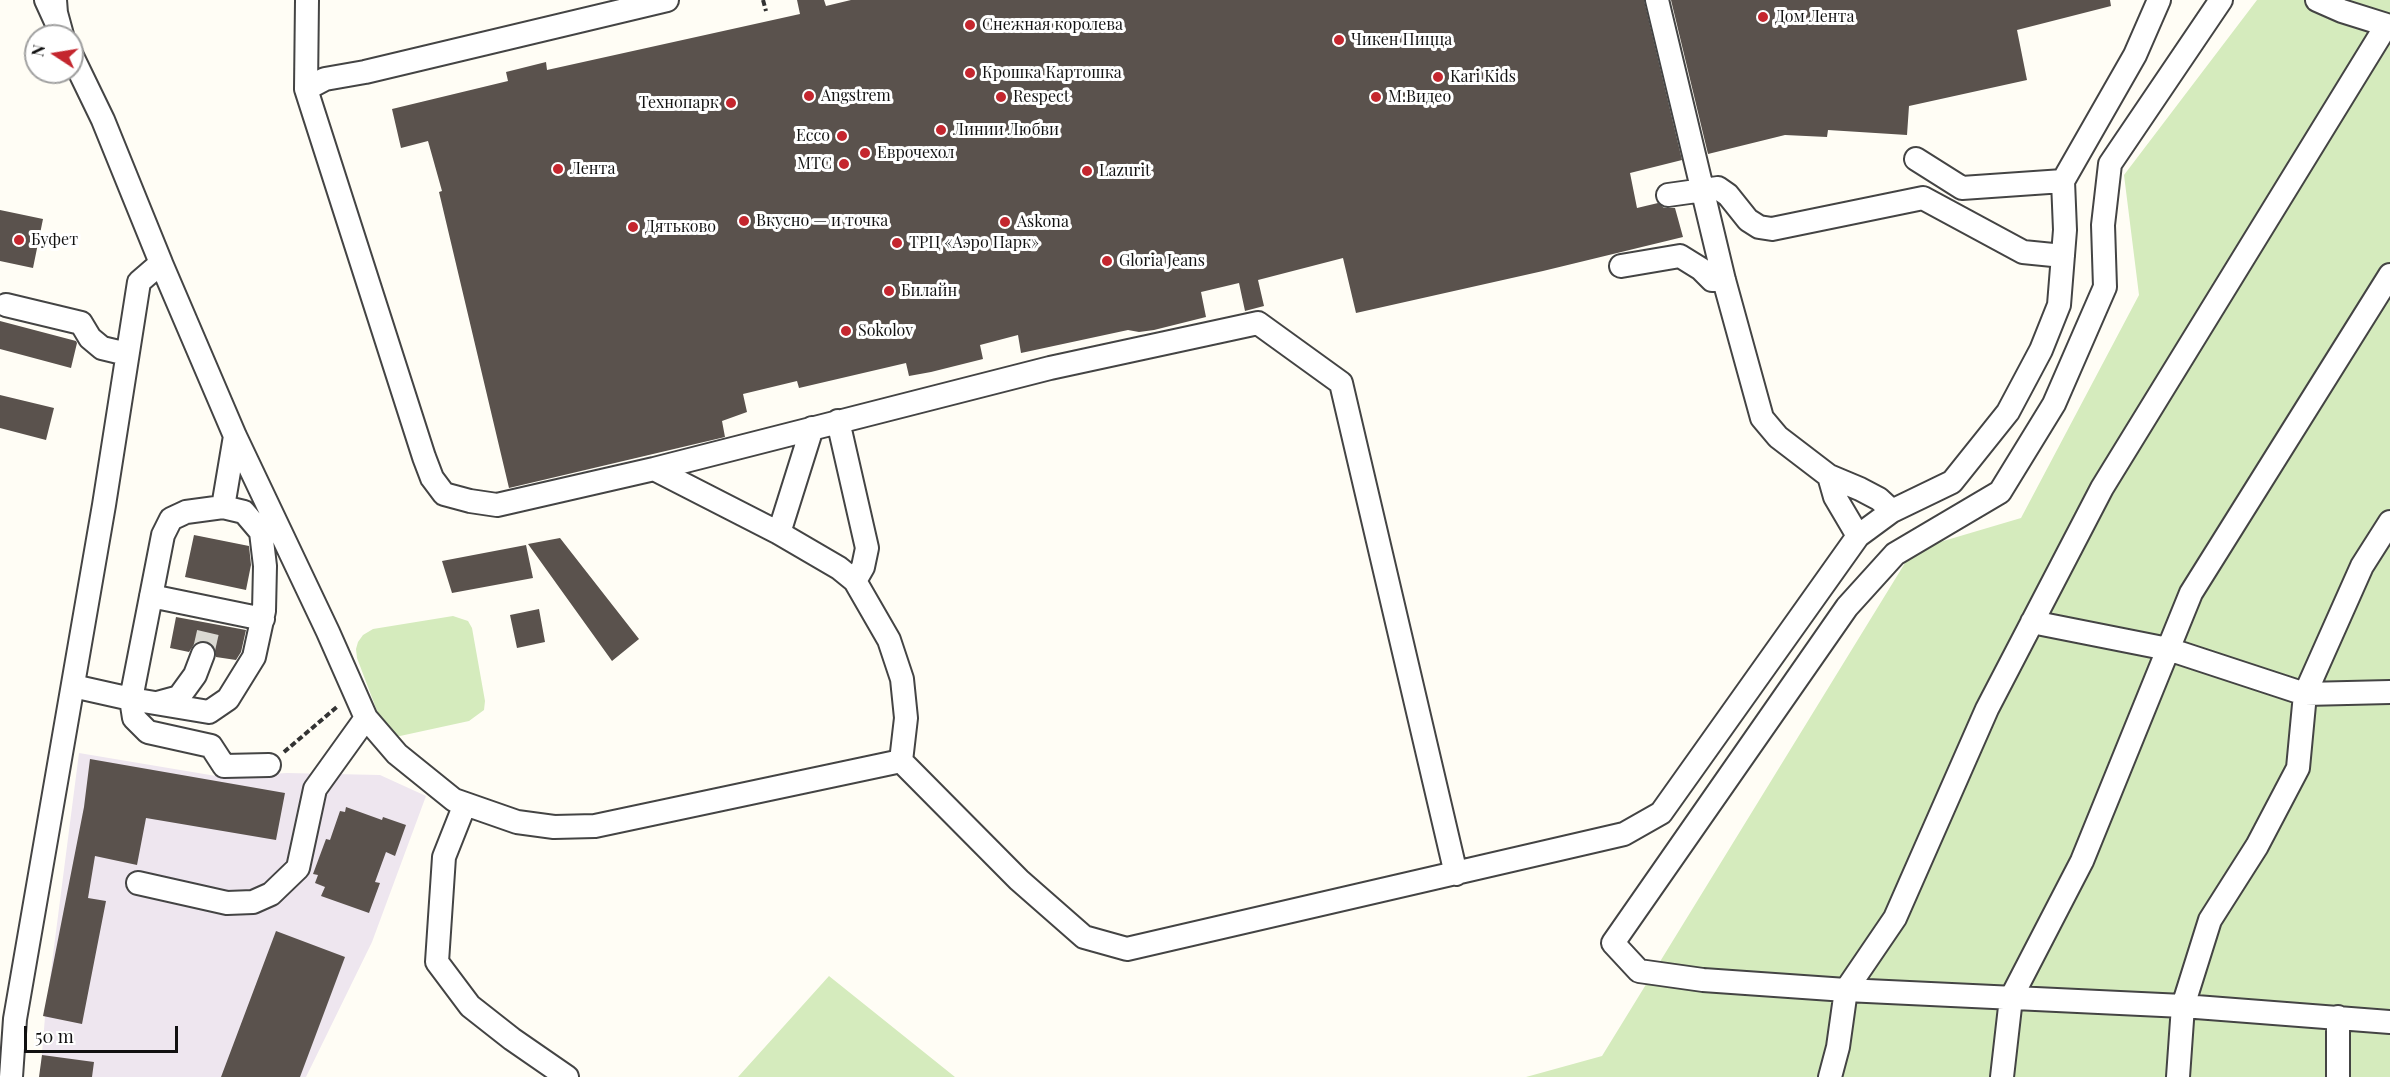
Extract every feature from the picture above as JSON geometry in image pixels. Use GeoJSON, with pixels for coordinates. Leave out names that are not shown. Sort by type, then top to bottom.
{"type":"FeatureCollection","features":[{"type":"Feature","properties":{"kind":"street"},"geometry":{"type":"LineString","coordinates":[[46,0],[57,24]]}},
{"type":"Feature","properties":{"kind":"street"},"geometry":{"type":"LineString","coordinates":[[55,0],[59,24]]}},
{"type":"Feature","properties":{"kind":"street"},"geometry":{"type":"LineString","coordinates":[[307,0],[306,89],[424,457],[432,478],[444,494],[470,501],[497,504],[654,469],[1050,368],[1258,323],[1341,383],[1456,874]]}},
{"type":"Feature","properties":{"kind":"street"},"geometry":{"type":"LineString","coordinates":[[306,89],[325,79],[364,72],[667,0]]}},
{"type":"Feature","properties":{"kind":"street"},"geometry":{"type":"LineString","coordinates":[[1657,0],[1724,280],[1762,418],[1778,437],[1829,476],[1860,489],[1892,511]]}},
{"type":"Feature","properties":{"kind":"street"},"geometry":{"type":"LineString","coordinates":[[901,761],[1019,880],[1084,937],[1127,949],[1624,834],[1661,813],[1858,536],[1892,511],[1952,483],[2008,412],[2041,350],[2059,306],[2065,230],[2063,182],[2135,55],[2159,0]]}},
{"type":"Feature","properties":{"kind":"street"},"geometry":{"type":"LineString","coordinates":[[2221,0],[2110,164],[2103,225],[2105,287],[2054,404],[2000,492],[1895,554],[1847,607],[1613,943],[1639,971],[1703,980],[1846,990],[2184,1006],[2390,1022]]}},
{"type":"Feature","properties":{"kind":"street"},"geometry":{"type":"LineString","coordinates":[[1830,1077],[1838,1047],[1846,990],[1895,918],[1987,709],[2102,488],[2388,26],[2317,0]]}},
{"type":"Feature","properties":{"kind":"street"},"geometry":{"type":"LineString","coordinates":[[84,81],[103,120],[235,436],[323,621],[366,718],[397,754],[454,800],[517,822],[554,827],[595,826],[901,761]]}},
{"type":"Feature","properties":{"kind":"street"},"geometry":{"type":"LineString","coordinates":[[1916,159],[1962,188],[2063,182]]}},
{"type":"Feature","properties":{"kind":"street"},"geometry":{"type":"LineString","coordinates":[[1668,195],[1718,188],[1728,195],[1748,220],[1759,227],[1772,229],[1923,198],[2023,252],[2063,256]]}},
{"type":"Feature","properties":{"kind":"street"},"geometry":{"type":"LineString","coordinates":[[1621,266],[1680,256],[1701,268],[1712,280],[1724,280]]}},
{"type":"Feature","properties":{"kind":"street"},"geometry":{"type":"LineString","coordinates":[[11,1077],[15,1019],[55,777],[73,686],[139,282],[161,263]]}},
{"type":"Feature","properties":{"kind":"street"},"geometry":{"type":"LineString","coordinates":[[2002,1077],[2012,998],[2082,861],[2191,593],[2390,275]]}},
{"type":"Feature","properties":{"kind":"street"},"geometry":{"type":"LineString","coordinates":[[6,305],[81,323],[90,338],[102,348],[127,354]]}},
{"type":"Feature","properties":{"kind":"street"},"geometry":{"type":"LineString","coordinates":[[838,421],[867,548],[863,567],[855,581]]}},
{"type":"Feature","properties":{"kind":"street"},"geometry":{"type":"LineString","coordinates":[[779,533],[812,428]]}},
{"type":"Feature","properties":{"kind":"street"},"geometry":{"type":"LineString","coordinates":[[223,507],[235,436]]}},
{"type":"Feature","properties":{"kind":"street"},"geometry":{"type":"LineString","coordinates":[[654,469],[779,533],[839,568],[855,581],[890,640],[902,679],[906,718],[901,761]]}},
{"type":"Feature","properties":{"kind":"street"},"geometry":{"type":"LineString","coordinates":[[1829,476],[1835,497],[1858,536]]}},
{"type":"Feature","properties":{"kind":"street"},"geometry":{"type":"LineString","coordinates":[[73,686],[131,699],[209,712],[228,699],[254,657],[263,619],[265,566],[261,532],[243,512],[223,507],[186,513],[171,519],[163,535],[131,699],[134,718],[148,732],[211,746],[224,766],[269,765]]}},
{"type":"Feature","properties":{"kind":"street"},"geometry":{"type":"LineString","coordinates":[[2178,1077],[2184,1006],[2210,920],[2257,846],[2298,768],[2305,694],[2362,566],[2390,522]]}},
{"type":"Feature","properties":{"kind":"street"},"geometry":{"type":"LineString","coordinates":[[151,596],[211,616],[263,619]]}},
{"type":"Feature","properties":{"kind":"street"},"geometry":{"type":"LineString","coordinates":[[2032,622],[2168,649],[2305,694],[2390,692]]}},
{"type":"Feature","properties":{"kind":"street"},"geometry":{"type":"LineString","coordinates":[[157,703],[179,697],[195,675],[203,654]]}},
{"type":"Feature","properties":{"kind":"street"},"geometry":{"type":"LineString","coordinates":[[138,883],[227,903],[253,902],[271,894],[298,868],[315,789],[366,718]]}},
{"type":"Feature","properties":{"kind":"street"},"geometry":{"type":"LineString","coordinates":[[465,804],[444,857],[437,962],[470,1006],[512,1039],[567,1077]]}},
{"type":"Feature","properties":{"kind":"street"},"geometry":{"type":"LineString","coordinates":[[2338,1017],[2338,1077]]}},
{"type":"Feature","properties":{"kind":"path"},"geometry":{"type":"LineString","coordinates":[[764,0],[766,11]]}},
{"type":"Feature","properties":{"kind":"path"},"geometry":{"type":"LineString","coordinates":[[269,765],[354,692]]}},
{"type":"Feature","properties":{"kind":"shaded area"},"geometry":{"type":"Polygon","coordinates":[[[79,753],[222,777],[287,773],[380,775],[426,796],[372,942],[306,1077],[40,1077],[45,1017],[79,753]]]}},
{"type":"Feature","properties":{"kind":"green space"},"geometry":{"type":"Polygon","coordinates":[[[2257,0],[2390,0],[2390,1077],[1526,1077],[1602,1056],[1913,550],[2021,518],[2139,295],[2124,175],[2257,0]]]}},
{"type":"Feature","properties":{"kind":"green space"},"geometry":{"type":"Polygon","coordinates":[[[453,616],[468,621],[472,628],[485,701],[484,710],[469,721],[400,736],[394,735],[382,724],[357,658],[358,642],[363,635],[373,629],[453,616]]]}},
{"type":"Feature","properties":{"kind":"green space"},"geometry":{"type":"Polygon","coordinates":[[[829,976],[955,1077],[738,1077],[829,976]]]}},
{"type":"Feature","properties":{"kind":"building","name":"ТРЦ «Аэро Парк»"},"geometry":{"type":"Polygon","coordinates":[[[797,0],[824,0],[826,6],[851,0],[1644,0],[1682,160],[1630,173],[1637,208],[1658,203],[1664,208],[1675,208],[1683,237],[1356,313],[1343,258],[1258,280],[1264,306],[1245,311],[1239,283],[1201,292],[1206,317],[1154,330],[1139,332],[1128,330],[1021,353],[1018,335],[980,345],[983,359],[931,372],[909,376],[906,363],[799,388],[797,381],[743,394],[747,412],[722,421],[725,437],[509,488],[439,192],[442,191],[428,141],[401,148],[392,109],[508,81],[506,72],[546,62],[547,70],[800,14],[797,0]]]}},
{"type":"Feature","properties":{"kind":"building"},"geometry":{"type":"Polygon","coordinates":[[[1671,0],[2110,0],[2111,6],[2017,30],[2027,80],[1909,106],[1907,135],[1828,130],[1827,137],[1785,135],[1708,154],[1671,0]]]}},
{"type":"Feature","properties":{"kind":"building","name":"Буфет"},"geometry":{"type":"Polygon","coordinates":[[[0,210],[43,219],[33,268],[0,261],[0,210]]]}},
{"type":"Feature","properties":{"kind":"building"},"geometry":{"type":"Polygon","coordinates":[[[0,321],[76,341],[71,368],[0,349],[0,321]]]}},
{"type":"Feature","properties":{"kind":"building"},"geometry":{"type":"Polygon","coordinates":[[[0,395],[54,408],[46,440],[0,428],[0,395]]]}},
{"type":"Feature","properties":{"kind":"building"},"geometry":{"type":"Polygon","coordinates":[[[194,535],[249,546],[251,565],[246,590],[185,577],[194,535]]]}},
{"type":"Feature","properties":{"kind":"building"},"geometry":{"type":"Polygon","coordinates":[[[560,538],[639,639],[612,661],[528,544],[560,538]]]}},
{"type":"Feature","properties":{"kind":"building"},"geometry":{"type":"Polygon","coordinates":[[[526,545],[533,578],[452,593],[442,561],[526,545]]]}},
{"type":"Feature","properties":{"kind":"building"},"geometry":{"type":"Polygon","coordinates":[[[539,609],[545,642],[517,648],[510,615],[539,609]]]}},
{"type":"Feature","properties":{"kind":"building"},"geometry":{"type":"Polygon","coordinates":[[[176,617],[246,630],[241,652],[236,660],[216,657],[214,646],[207,641],[195,643],[189,652],[170,648],[176,617]]]}},
{"type":"Feature","properties":{"kind":"building"},"geometry":{"type":"Polygon","coordinates":[[[90,759],[285,793],[276,840],[146,818],[137,865],[95,856],[88,898],[106,901],[82,1024],[43,1016],[84,807],[90,759]]]}},
{"type":"Feature","properties":{"kind":"building"},"geometry":{"type":"Polygon","coordinates":[[[346,807],[382,820],[383,817],[406,825],[395,856],[386,852],[375,882],[380,883],[369,913],[321,896],[325,887],[315,883],[318,875],[313,874],[326,839],[330,840],[340,811],[345,812],[346,807]]]}},
{"type":"Feature","properties":{"kind":"building"},"geometry":{"type":"Polygon","coordinates":[[[276,931],[345,957],[300,1077],[221,1077],[276,931]]]}},
{"type":"Feature","properties":{"kind":"building"},"geometry":{"type":"Polygon","coordinates":[[[42,1055],[94,1062],[92,1077],[39,1077],[42,1055]]]}},
{"type":"Feature","properties":{"kind":"tunnel"},"geometry":{"type":"LineString","coordinates":[[203,654],[210,623]]}},
{"type":"Feature","properties":{"kind":"place","name":"Дом Лента"},"geometry":{"type":"Point","coordinates":[1763,17]}},
{"type":"Feature","properties":{"kind":"place","name":"Снежная королева"},"geometry":{"type":"Point","coordinates":[970,25]}},
{"type":"Feature","properties":{"kind":"place","name":"Чикен Пицца"},"geometry":{"type":"Point","coordinates":[1339,40]}},
{"type":"Feature","properties":{"kind":"place","name":"Крошка Картошка"},"geometry":{"type":"Point","coordinates":[970,73]}},
{"type":"Feature","properties":{"kind":"place","name":"Kari Kids"},"geometry":{"type":"Point","coordinates":[1438,77]}},
{"type":"Feature","properties":{"kind":"place","name":"Angstrem"},"geometry":{"type":"Point","coordinates":[809,96]}},
{"type":"Feature","properties":{"kind":"place","name":"Respect"},"geometry":{"type":"Point","coordinates":[1001,97]}},
{"type":"Feature","properties":{"kind":"place","name":"М.Видео"},"geometry":{"type":"Point","coordinates":[1376,97]}},
{"type":"Feature","properties":{"kind":"place","name":"Технопарк"},"geometry":{"type":"Point","coordinates":[731,103]}},
{"type":"Feature","properties":{"kind":"place","name":"Линии Любви"},"geometry":{"type":"Point","coordinates":[941,130]}},
{"type":"Feature","properties":{"kind":"place","name":"Ecco"},"geometry":{"type":"Point","coordinates":[842,136]}},
{"type":"Feature","properties":{"kind":"place","name":"Еврочехол"},"geometry":{"type":"Point","coordinates":[865,153]}},
{"type":"Feature","properties":{"kind":"place","name":"МТС"},"geometry":{"type":"Point","coordinates":[844,164]}},
{"type":"Feature","properties":{"kind":"place","name":"Лента"},"geometry":{"type":"Point","coordinates":[558,169]}},
{"type":"Feature","properties":{"kind":"place","name":"Lazurit"},"geometry":{"type":"Point","coordinates":[1087,171]}},
{"type":"Feature","properties":{"kind":"place","name":"Вкусно — и точка"},"geometry":{"type":"Point","coordinates":[744,221]}},
{"type":"Feature","properties":{"kind":"place","name":"Askona"},"geometry":{"type":"Point","coordinates":[1005,222]}},
{"type":"Feature","properties":{"kind":"place","name":"Дятьково"},"geometry":{"type":"Point","coordinates":[633,227]}},
{"type":"Feature","properties":{"kind":"place","name":"Буфет"},"geometry":{"type":"Point","coordinates":[19,240]}},
{"type":"Feature","properties":{"kind":"place","name":"ТРЦ «Аэро Парк»"},"geometry":{"type":"Point","coordinates":[897,243]}},
{"type":"Feature","properties":{"kind":"place","name":"Gloria Jeans"},"geometry":{"type":"Point","coordinates":[1107,261]}},
{"type":"Feature","properties":{"kind":"place","name":"Билайн"},"geometry":{"type":"Point","coordinates":[889,291]}},
{"type":"Feature","properties":{"kind":"place","name":"Sokolov"},"geometry":{"type":"Point","coordinates":[846,331]}}]}
